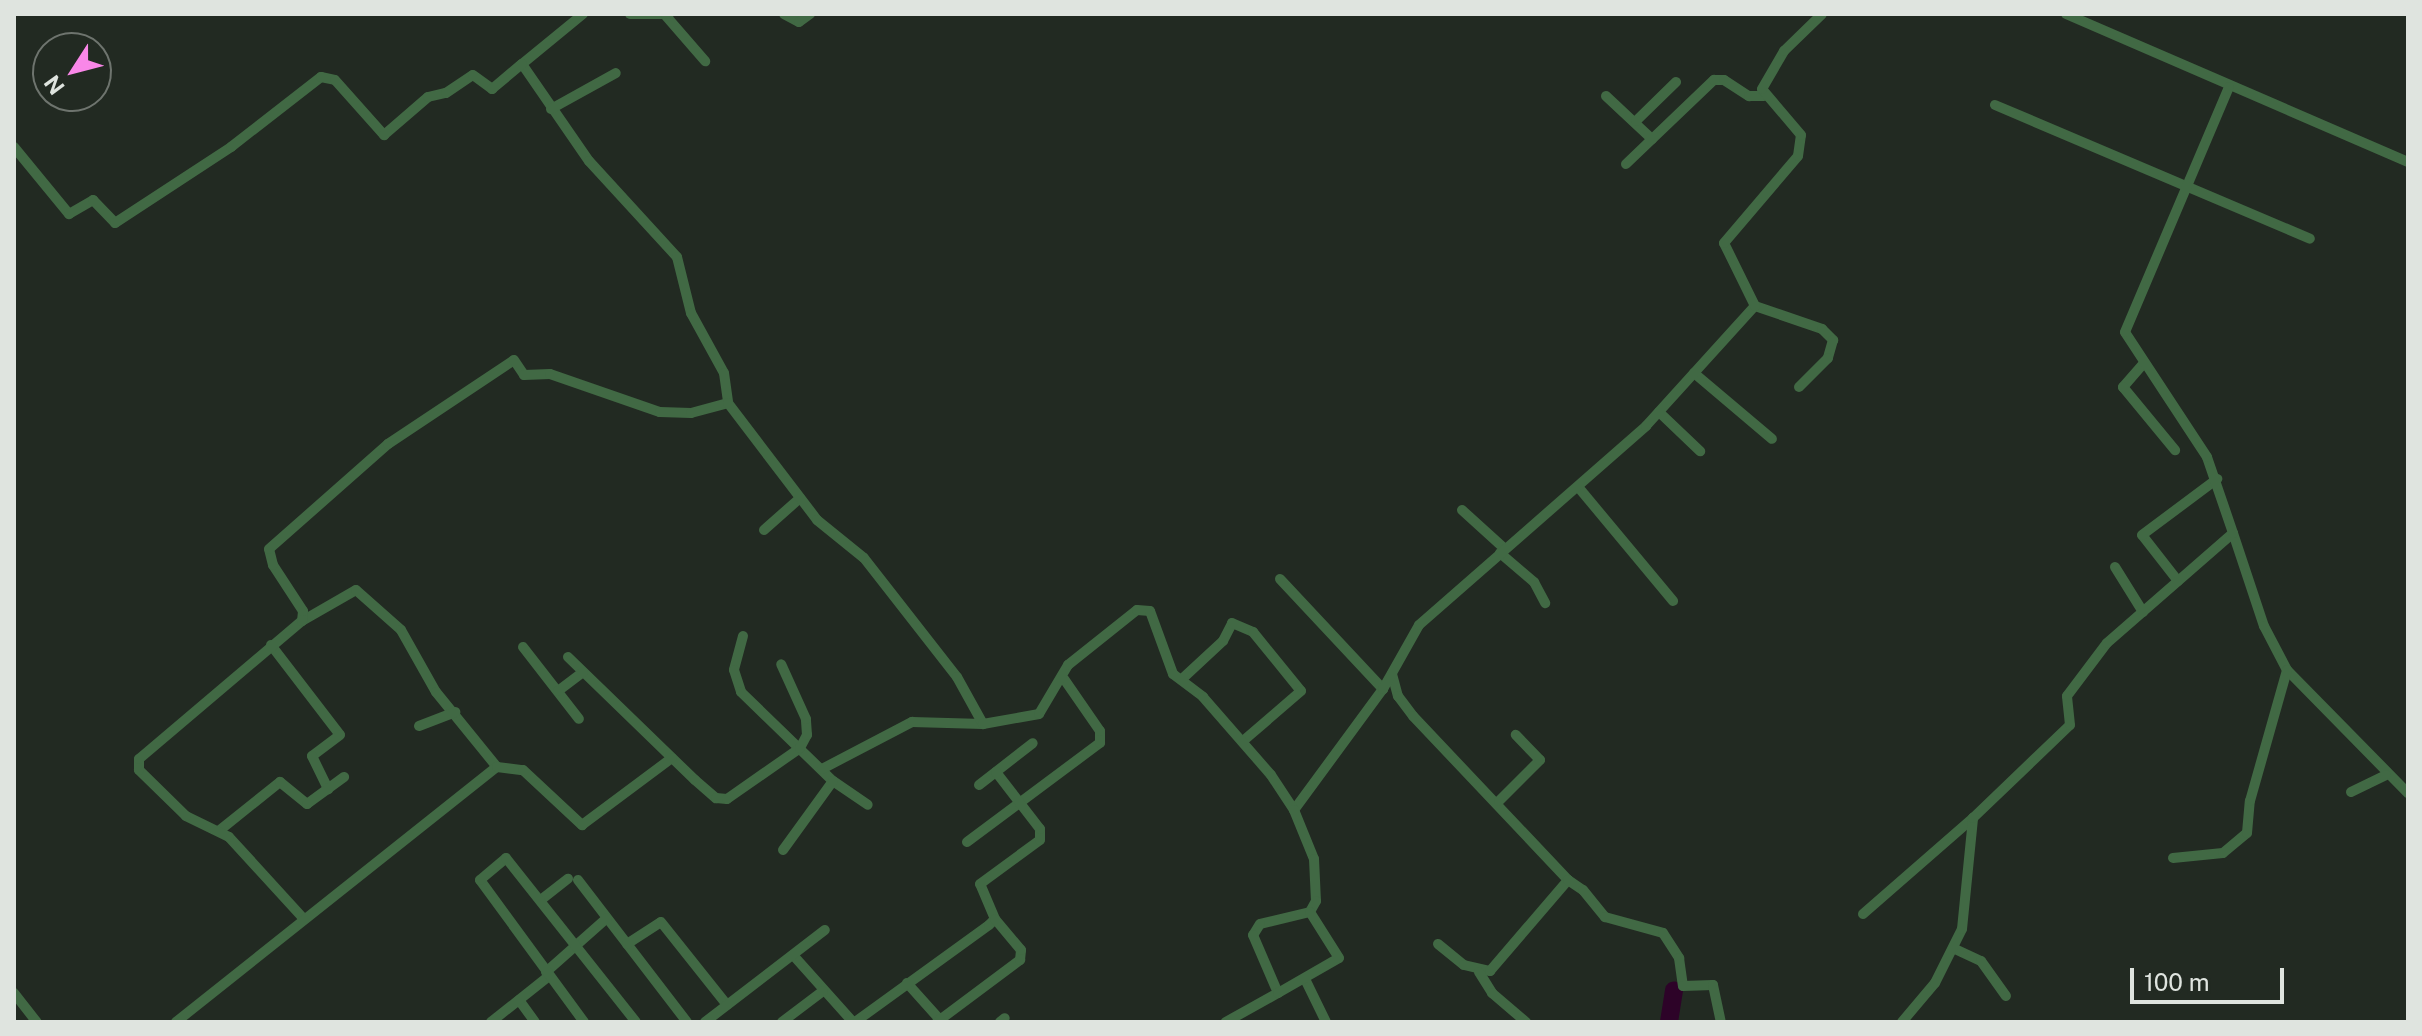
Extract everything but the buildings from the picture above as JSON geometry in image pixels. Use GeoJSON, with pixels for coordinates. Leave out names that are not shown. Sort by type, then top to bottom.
{"type":"FeatureCollection","features":[{"type":"Feature","properties":{"kind":"street"},"geometry":{"type":"LineString","coordinates":[[14,147],[69,214],[93,200],[115,223],[231,147],[321,77],[335,80],[384,135],[428,97],[446,93],[473,75],[492,89],[583,14]]}},
{"type":"Feature","properties":{"kind":"street"},"geometry":{"type":"LineString","coordinates":[[630,14],[667,15],[705,61]]}},
{"type":"Feature","properties":{"kind":"street"},"geometry":{"type":"LineString","coordinates":[[784,14],[799,22],[810,14]]}},
{"type":"Feature","properties":{"kind":"street"},"geometry":{"type":"LineString","coordinates":[[1764,96],[1765,80],[1784,51],[1822,14]]}},
{"type":"Feature","properties":{"kind":"street"},"geometry":{"type":"LineString","coordinates":[[2066,14],[2408,162]]}},
{"type":"Feature","properties":{"kind":"street"},"geometry":{"type":"LineString","coordinates":[[522,64],[589,161],[677,257],[688,304],[724,373],[728,403],[826,528],[864,558],[957,677],[983,724]]}},
{"type":"Feature","properties":{"kind":"street"},"geometry":{"type":"LineString","coordinates":[[551,109],[616,73]]}},
{"type":"Feature","properties":{"kind":"street"},"geometry":{"type":"LineString","coordinates":[[1626,164],[1714,80],[1724,80],[1749,96],[1764,96],[1797,127],[1801,142],[1798,156],[1724,243],[1755,306],[1822,329],[1833,340],[1828,358],[1799,387]]}},
{"type":"Feature","properties":{"kind":"street"},"geometry":{"type":"LineString","coordinates":[[1636,121],[1676,82]]}},
{"type":"Feature","properties":{"kind":"street"},"geometry":{"type":"LineString","coordinates":[[2229,87],[2125,325],[2144,363],[2217,479],[2264,626],[2287,670],[2386,775],[2408,793]]}},
{"type":"Feature","properties":{"kind":"street"},"geometry":{"type":"LineString","coordinates":[[1606,96],[1652,139]]}},
{"type":"Feature","properties":{"kind":"street"},"geometry":{"type":"LineString","coordinates":[[1995,105],[2310,239]]}},
{"type":"Feature","properties":{"kind":"street"},"geometry":{"type":"LineString","coordinates":[[1294,810],[1383,689],[1419,625],[1579,488],[1659,412],[1755,306]]}},
{"type":"Feature","properties":{"kind":"street"},"geometry":{"type":"LineString","coordinates":[[302,621],[303,611],[273,565],[269,549],[388,444],[512,360],[524,375],[550,374],[660,412],[691,413],[728,403]]}},
{"type":"Feature","properties":{"kind":"street"},"geometry":{"type":"LineString","coordinates":[[2144,363],[2123,387],[2175,450]]}},
{"type":"Feature","properties":{"kind":"street"},"geometry":{"type":"LineString","coordinates":[[1694,373],[1772,439]]}},
{"type":"Feature","properties":{"kind":"street"},"geometry":{"type":"LineString","coordinates":[[1659,412],[1700,451]]}},
{"type":"Feature","properties":{"kind":"street"},"geometry":{"type":"LineString","coordinates":[[2178,581],[2142,535],[2217,479]]}},
{"type":"Feature","properties":{"kind":"street"},"geometry":{"type":"LineString","coordinates":[[1579,488],[1673,601]]}},
{"type":"Feature","properties":{"kind":"street"},"geometry":{"type":"LineString","coordinates":[[764,530],[800,498]]}},
{"type":"Feature","properties":{"kind":"street"},"geometry":{"type":"LineString","coordinates":[[1462,510],[1529,576],[1545,603]]}},
{"type":"Feature","properties":{"kind":"street"},"geometry":{"type":"LineString","coordinates":[[1863,914],[2057,741],[2072,720],[2068,693],[2107,643],[2233,533]]}},
{"type":"Feature","properties":{"kind":"street"},"geometry":{"type":"LineString","coordinates":[[2115,567],[2143,612]]}},
{"type":"Feature","properties":{"kind":"street"},"geometry":{"type":"LineString","coordinates":[[1280,579],[1383,689]]}},
{"type":"Feature","properties":{"kind":"street"},"geometry":{"type":"LineString","coordinates":[[303,918],[220,830],[186,816],[139,770],[139,759],[271,645],[354,588],[401,630],[436,692],[497,767]]}},
{"type":"Feature","properties":{"kind":"street"},"geometry":{"type":"LineString","coordinates":[[822,769],[912,722],[983,724],[1039,714],[1068,665],[1142,608],[1155,617],[1171,669],[1243,741],[1294,810],[1314,859],[1316,901],[1310,912],[1255,928],[1254,940],[1278,993]]}},
{"type":"Feature","properties":{"kind":"street"},"geometry":{"type":"LineString","coordinates":[[1182,679],[1223,641],[1232,623],[1253,632],[1301,691],[1243,741]]}},
{"type":"Feature","properties":{"kind":"street"},"geometry":{"type":"LineString","coordinates":[[743,636],[734,670],[737,685],[833,781],[868,805]]}},
{"type":"Feature","properties":{"kind":"street"},"geometry":{"type":"LineString","coordinates":[[271,645],[340,735],[312,756],[328,789]]}},
{"type":"Feature","properties":{"kind":"street"},"geometry":{"type":"LineString","coordinates":[[523,647],[579,719]]}},
{"type":"Feature","properties":{"kind":"street"},"geometry":{"type":"LineString","coordinates":[[568,657],[716,798],[727,799],[800,748],[808,725],[781,664]]}},
{"type":"Feature","properties":{"kind":"street"},"geometry":{"type":"LineString","coordinates":[[2173,858],[2223,853],[2247,833],[2250,801],[2287,670]]}},
{"type":"Feature","properties":{"kind":"street"},"geometry":{"type":"LineString","coordinates":[[558,691],[583,672]]}},
{"type":"Feature","properties":{"kind":"street"},"geometry":{"type":"LineString","coordinates":[[1392,672],[1398,696],[1413,716],[1499,801],[1605,917],[1660,930],[1679,958],[1683,986],[1713,985],[1721,1022]]}},
{"type":"Feature","properties":{"kind":"street"},"geometry":{"type":"LineString","coordinates":[[967,842],[1100,743],[1100,731],[1064,679]]}},
{"type":"Feature","properties":{"kind":"street"},"geometry":{"type":"LineString","coordinates":[[419,726],[455,712]]}},
{"type":"Feature","properties":{"kind":"street"},"geometry":{"type":"LineString","coordinates":[[1499,801],[1540,760],[1516,735]]}},
{"type":"Feature","properties":{"kind":"street"},"geometry":{"type":"LineString","coordinates":[[979,785],[1033,743]]}},
{"type":"Feature","properties":{"kind":"street"},"geometry":{"type":"LineString","coordinates":[[176,1022],[303,918],[497,767],[523,770],[582,825],[672,758]]}},
{"type":"Feature","properties":{"kind":"street"},"geometry":{"type":"LineString","coordinates":[[907,983],[940,1021],[1020,960],[1021,950],[995,919],[980,884],[1042,835],[996,772]]}},
{"type":"Feature","properties":{"kind":"street"},"geometry":{"type":"LineString","coordinates":[[2351,792],[2386,775]]}},
{"type":"Feature","properties":{"kind":"street"},"geometry":{"type":"LineString","coordinates":[[220,830],[280,782],[302,803],[344,777]]}},
{"type":"Feature","properties":{"kind":"street"},"geometry":{"type":"LineString","coordinates":[[783,850],[833,781]]}},
{"type":"Feature","properties":{"kind":"street"},"geometry":{"type":"LineString","coordinates":[[1902,1022],[1926,996],[1955,949],[1962,929],[1973,818]]}},
{"type":"Feature","properties":{"kind":"street"},"geometry":{"type":"LineString","coordinates":[[584,1022],[480,877],[509,858],[636,1022]]}},
{"type":"Feature","properties":{"kind":"street"},"geometry":{"type":"LineString","coordinates":[[542,899],[573,880],[607,918],[687,1022]]}},
{"type":"Feature","properties":{"kind":"street"},"geometry":{"type":"LineString","coordinates":[[1479,972],[1500,966],[1568,880]]}},
{"type":"Feature","properties":{"kind":"street"},"geometry":{"type":"LineString","coordinates":[[1226,1022],[1339,958],[1310,912]]}},
{"type":"Feature","properties":{"kind":"street"},"geometry":{"type":"LineString","coordinates":[[491,1022],[607,918]]}},
{"type":"Feature","properties":{"kind":"street"},"geometry":{"type":"LineString","coordinates":[[793,955],[854,1022],[995,919]]}},
{"type":"Feature","properties":{"kind":"street"},"geometry":{"type":"LineString","coordinates":[[627,944],[661,922],[727,1005]]}},
{"type":"Feature","properties":{"kind":"street"},"geometry":{"type":"LineString","coordinates":[[705,1022],[825,930]]}},
{"type":"Feature","properties":{"kind":"street"},"geometry":{"type":"LineString","coordinates":[[1438,944],[1479,972],[1486,986],[1526,1022]]}},
{"type":"Feature","properties":{"kind":"street"},"geometry":{"type":"LineString","coordinates":[[1955,949],[1981,961],[2006,996]]}},
{"type":"Feature","properties":{"kind":"street"},"geometry":{"type":"LineString","coordinates":[[1305,979],[1326,1022]]}},
{"type":"Feature","properties":{"kind":"street"},"geometry":{"type":"LineString","coordinates":[[782,1022],[823,991]]}},
{"type":"Feature","properties":{"kind":"street"},"geometry":{"type":"LineString","coordinates":[[14,993],[37,1022]]}},
{"type":"Feature","properties":{"kind":"street"},"geometry":{"type":"LineString","coordinates":[[519,1000],[535,1022]]}},
{"type":"Feature","properties":{"kind":"waterway"},"geometry":{"type":"LineString","coordinates":[[1669,1022],[1674,990]]}}]}
